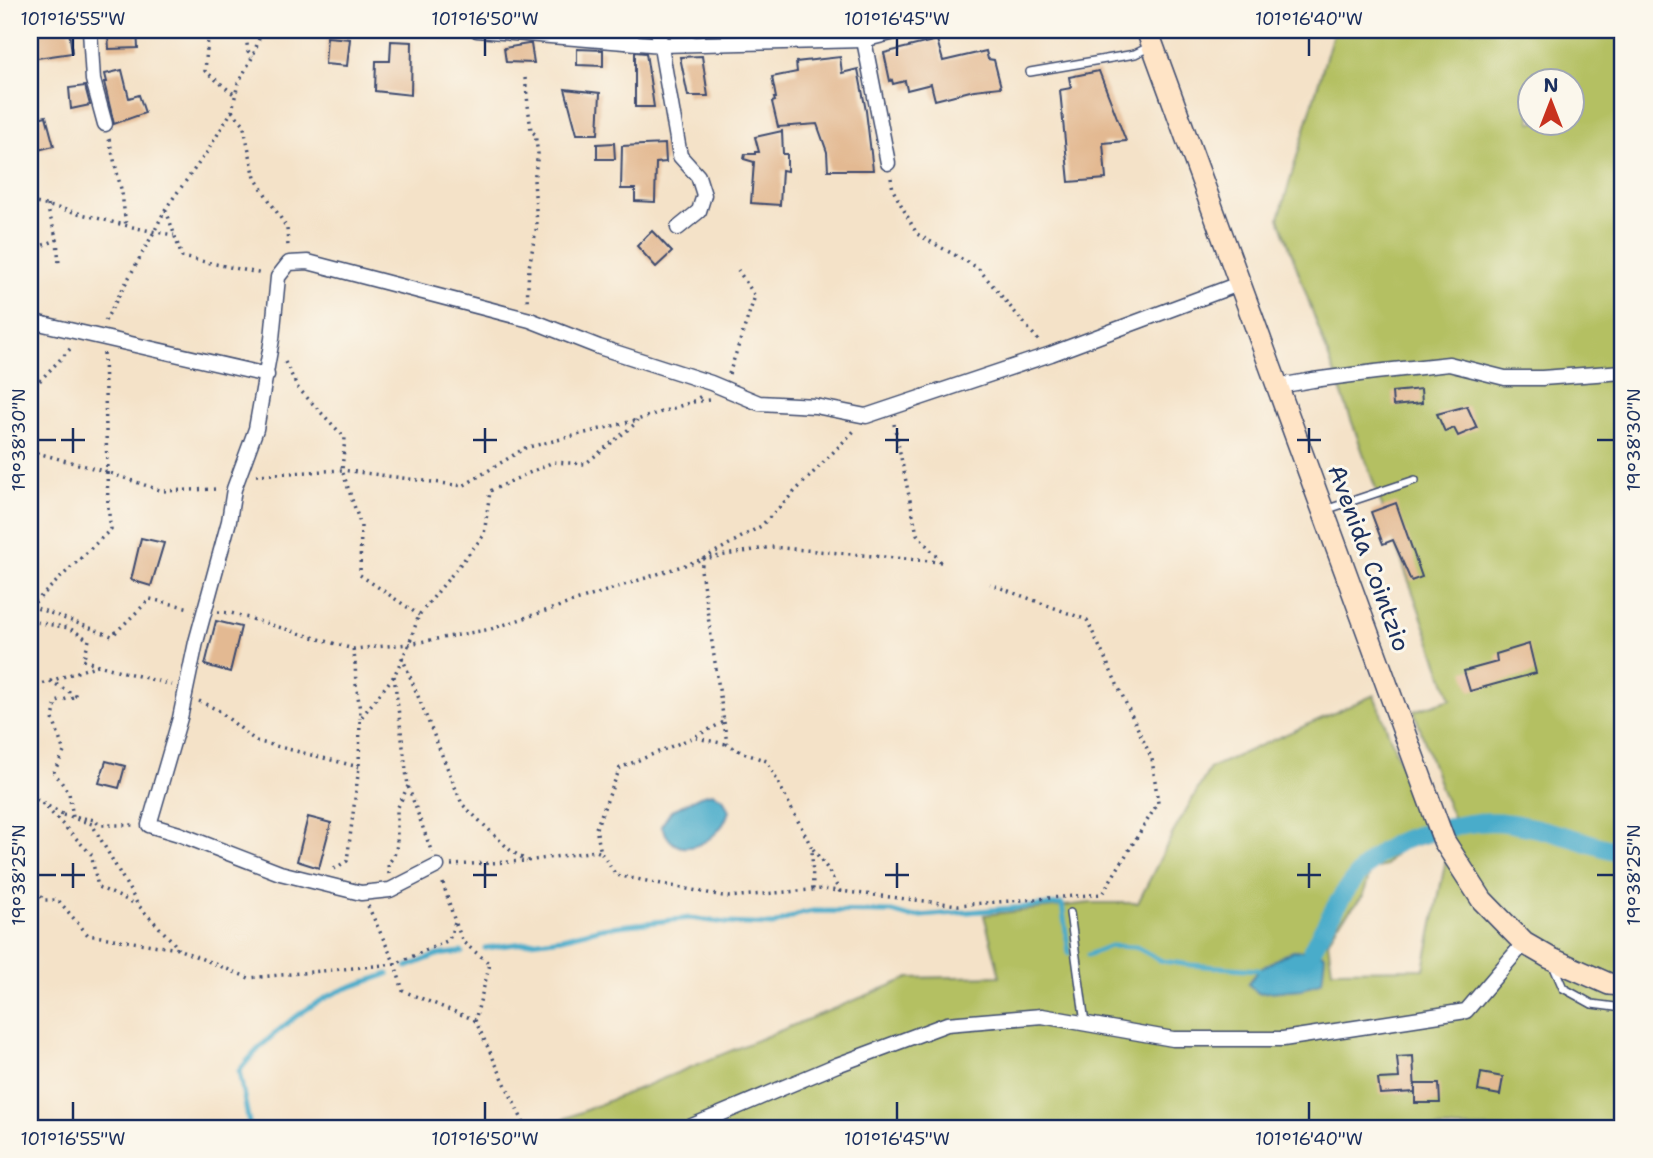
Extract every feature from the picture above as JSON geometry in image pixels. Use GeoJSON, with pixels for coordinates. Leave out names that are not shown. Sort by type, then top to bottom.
{"type":"FeatureCollection","features":[{"type":"Feature","properties":{"kind":"main road","name":"Avenida Cointzio"},"geometry":{"type":"LineString","coordinates":[[1150,38],[1444,841],[1482,900],[1524,943],[1550,958],[1609,984],[1623,985]]}},
{"type":"Feature","properties":{"kind":"street"},"geometry":{"type":"LineString","coordinates":[[90,30],[93,80],[105,124]]}},
{"type":"Feature","properties":{"kind":"street"},"geometry":{"type":"LineString","coordinates":[[477,30],[662,45],[863,35],[903,30]]}},
{"type":"Feature","properties":{"kind":"street"},"geometry":{"type":"LineString","coordinates":[[658,30],[680,156],[698,176],[704,195],[699,211],[678,228]]}},
{"type":"Feature","properties":{"kind":"street"},"geometry":{"type":"LineString","coordinates":[[863,35],[888,163]]}},
{"type":"Feature","properties":{"kind":"street"},"geometry":{"type":"LineString","coordinates":[[437,866],[390,890],[361,893],[280,873],[149,825],[187,692],[196,642],[237,482],[256,429],[267,375],[278,277],[289,263],[308,262],[530,320],[759,403],[814,406],[866,416],[1051,354],[1241,284]]}},
{"type":"Feature","properties":{"kind":"street"},"geometry":{"type":"LineString","coordinates":[[30,321],[267,375]]}},
{"type":"Feature","properties":{"kind":"street"},"geometry":{"type":"LineString","coordinates":[[1279,387],[1313,380],[1449,364],[1505,378],[1623,372]]}},
{"type":"Feature","properties":{"kind":"street"},"geometry":{"type":"LineString","coordinates":[[687,1128],[837,1065],[947,1024],[1042,1016],[1173,1039],[1283,1039],[1466,1011],[1524,943]]}},
{"type":"Feature","properties":{"kind":"lane"},"geometry":{"type":"LineString","coordinates":[[1030,72],[1135,54],[1150,38]]}},
{"type":"Feature","properties":{"kind":"lane"},"geometry":{"type":"LineString","coordinates":[[1324,510],[1415,480]]}},
{"type":"Feature","properties":{"kind":"lane"},"geometry":{"type":"LineString","coordinates":[[1070,914],[1085,1023]]}},
{"type":"Feature","properties":{"kind":"lane"},"geometry":{"type":"LineString","coordinates":[[1550,958],[1563,988],[1592,1004],[1623,1008]]}},
{"type":"Feature","properties":{"kind":"path"},"geometry":{"type":"LineString","coordinates":[[202,30],[208,38],[205,71],[235,95]]}},
{"type":"Feature","properties":{"kind":"path"},"geometry":{"type":"LineString","coordinates":[[245,30],[248,51],[253,56]]}},
{"type":"Feature","properties":{"kind":"path"},"geometry":{"type":"LineString","coordinates":[[30,391],[85,334],[107,320],[166,208],[207,152],[232,111],[237,83],[253,56],[262,30]]}},
{"type":"Feature","properties":{"kind":"path"},"geometry":{"type":"LineString","coordinates":[[525,78],[531,131],[535,134],[538,154],[534,180],[537,225],[526,298],[530,320]]}},
{"type":"Feature","properties":{"kind":"path"},"geometry":{"type":"LineString","coordinates":[[232,111],[243,122],[255,178],[287,228],[289,263]]}},
{"type":"Feature","properties":{"kind":"path"},"geometry":{"type":"LineString","coordinates":[[105,124],[122,193],[126,226]]}},
{"type":"Feature","properties":{"kind":"path"},"geometry":{"type":"LineString","coordinates":[[888,163],[893,190],[916,234],[978,268],[1051,354]]}},
{"type":"Feature","properties":{"kind":"path"},"geometry":{"type":"LineString","coordinates":[[30,211],[32,203],[48,205],[126,226],[174,235]]}},
{"type":"Feature","properties":{"kind":"path"},"geometry":{"type":"LineString","coordinates":[[48,205],[57,240],[59,264]]}},
{"type":"Feature","properties":{"kind":"path"},"geometry":{"type":"LineString","coordinates":[[166,208],[182,257],[278,277]]}},
{"type":"Feature","properties":{"kind":"path"},"geometry":{"type":"LineString","coordinates":[[30,250],[57,240]]}},
{"type":"Feature","properties":{"kind":"path"},"geometry":{"type":"LineString","coordinates":[[30,451],[107,472],[162,491],[342,470],[463,486],[525,448],[637,420],[692,402],[717,386],[755,296],[738,270]]}},
{"type":"Feature","properties":{"kind":"path"},"geometry":{"type":"LineString","coordinates":[[104,338],[108,507],[111,529],[31,606],[112,636],[150,599],[231,614],[353,649],[491,629],[703,559],[771,547],[941,562],[917,534],[893,408]]}},
{"type":"Feature","properties":{"kind":"path"},"geometry":{"type":"LineString","coordinates":[[272,339],[298,388],[345,438],[342,470],[361,526],[360,575],[419,615]]}},
{"type":"Feature","properties":{"kind":"path"},"geometry":{"type":"LineString","coordinates":[[703,559],[761,526],[866,416]]}},
{"type":"Feature","properties":{"kind":"path"},"geometry":{"type":"LineString","coordinates":[[360,719],[394,676],[419,615],[484,535],[490,491],[553,462],[585,464],[637,420]]}},
{"type":"Feature","properties":{"kind":"path"},"geometry":{"type":"LineString","coordinates":[[703,559],[701,570],[727,744]]}},
{"type":"Feature","properties":{"kind":"path"},"geometry":{"type":"LineString","coordinates":[[724,722],[620,768],[596,828],[601,853],[616,875],[728,897],[822,889],[958,905],[1102,894],[1158,803],[1152,759],[1087,620],[989,584]]}},
{"type":"Feature","properties":{"kind":"path"},"geometry":{"type":"LineString","coordinates":[[30,621],[69,628],[89,640],[83,660],[179,687],[218,710],[256,741],[359,767]]}},
{"type":"Feature","properties":{"kind":"path"},"geometry":{"type":"LineString","coordinates":[[330,872],[347,861],[359,767],[360,703],[353,649]]}},
{"type":"Feature","properties":{"kind":"path"},"geometry":{"type":"LineString","coordinates":[[402,657],[462,804],[510,850],[527,861]]}},
{"type":"Feature","properties":{"kind":"path"},"geometry":{"type":"LineString","coordinates":[[30,688],[98,665]]}},
{"type":"Feature","properties":{"kind":"path"},"geometry":{"type":"LineString","coordinates":[[50,681],[77,696],[56,702],[53,719],[64,752],[54,772],[69,793],[73,817]]}},
{"type":"Feature","properties":{"kind":"path"},"geometry":{"type":"LineString","coordinates":[[694,737],[727,744],[767,761],[812,848],[840,892]]}},
{"type":"Feature","properties":{"kind":"path"},"geometry":{"type":"LineString","coordinates":[[390,890],[388,864],[397,845],[397,809],[408,786]]}},
{"type":"Feature","properties":{"kind":"path"},"geometry":{"type":"LineString","coordinates":[[30,796],[63,816],[92,824],[138,905],[178,949],[88,935],[58,900],[43,900],[30,878]]}},
{"type":"Feature","properties":{"kind":"path"},"geometry":{"type":"LineString","coordinates":[[42,803],[91,854],[98,887],[138,905]]}},
{"type":"Feature","properties":{"kind":"path"},"geometry":{"type":"LineString","coordinates":[[63,816],[94,820],[99,825],[149,825]]}},
{"type":"Feature","properties":{"kind":"path"},"geometry":{"type":"LineString","coordinates":[[812,848],[813,890]]}},
{"type":"Feature","properties":{"kind":"path"},"geometry":{"type":"LineString","coordinates":[[437,866],[527,861],[596,851],[601,853]]}},
{"type":"Feature","properties":{"kind":"path"},"geometry":{"type":"LineString","coordinates":[[361,893],[382,933],[403,991],[475,1020]]}},
{"type":"Feature","properties":{"kind":"path"},"geometry":{"type":"LineString","coordinates":[[455,922],[463,942],[490,964],[475,1020],[526,1128]]}},
{"type":"Feature","properties":{"kind":"green space"},"geometry":{"type":"Polygon","coordinates":[[[1334,30],[1623,30],[1623,1128],[542,1128],[909,978],[1000,976],[984,915],[1091,903],[1138,903],[1210,768],[1374,695],[1430,841],[1398,850],[1385,866],[1371,870],[1363,896],[1337,925],[1328,942],[1332,970],[1424,969],[1454,819],[1414,711],[1451,699],[1279,218],[1334,30]]]}},
{"type":"Feature","properties":{"kind":"water"},"geometry":{"type":"Polygon","coordinates":[[[712,793],[723,798],[729,811],[724,824],[698,845],[684,847],[671,841],[661,826],[671,811],[712,793]]]}},
{"type":"Feature","properties":{"kind":"water"},"geometry":{"type":"Polygon","coordinates":[[[1312,950],[1325,955],[1322,981],[1302,989],[1258,993],[1248,984],[1259,970],[1282,956],[1293,951],[1312,950]]]}},
{"type":"Feature","properties":{"kind":"building"},"geometry":{"type":"Polygon","coordinates":[[[30,30],[69,30],[72,53],[30,59],[30,30]]]}},
{"type":"Feature","properties":{"kind":"building"},"geometry":{"type":"Polygon","coordinates":[[[115,30],[137,30],[138,48],[109,49],[108,33],[116,32],[115,30]]]}},
{"type":"Feature","properties":{"kind":"building"},"geometry":{"type":"Polygon","coordinates":[[[327,37],[350,39],[347,66],[325,64],[327,37]]]}},
{"type":"Feature","properties":{"kind":"building"},"geometry":{"type":"Polygon","coordinates":[[[937,40],[943,61],[986,51],[988,59],[994,60],[1001,87],[974,90],[935,100],[931,84],[907,90],[905,81],[893,84],[892,80],[890,81],[884,53],[937,40]]]}},
{"type":"Feature","properties":{"kind":"building"},"geometry":{"type":"Polygon","coordinates":[[[391,41],[412,42],[411,95],[375,91],[376,61],[390,61],[391,41]]]}},
{"type":"Feature","properties":{"kind":"building"},"geometry":{"type":"Polygon","coordinates":[[[531,44],[534,63],[506,62],[504,48],[531,44]]]}},
{"type":"Feature","properties":{"kind":"building"},"geometry":{"type":"Polygon","coordinates":[[[577,49],[603,50],[603,66],[577,65],[577,49]]]}},
{"type":"Feature","properties":{"kind":"building"},"geometry":{"type":"Polygon","coordinates":[[[635,52],[646,53],[654,107],[635,107],[635,52]]]}},
{"type":"Feature","properties":{"kind":"building"},"geometry":{"type":"Polygon","coordinates":[[[702,56],[708,96],[688,96],[680,57],[702,56]]]}},
{"type":"Feature","properties":{"kind":"building"},"geometry":{"type":"Polygon","coordinates":[[[840,57],[842,73],[858,69],[873,170],[828,170],[827,152],[817,124],[778,127],[772,102],[776,98],[772,77],[797,72],[796,62],[840,57]]]}},
{"type":"Feature","properties":{"kind":"building"},"geometry":{"type":"Polygon","coordinates":[[[122,70],[129,98],[139,95],[145,113],[114,124],[104,82],[107,82],[105,74],[122,70]]]}},
{"type":"Feature","properties":{"kind":"building"},"geometry":{"type":"Polygon","coordinates":[[[1099,71],[1126,141],[1103,143],[1106,179],[1069,182],[1060,90],[1071,88],[1069,77],[1099,71]]]}},
{"type":"Feature","properties":{"kind":"building"},"geometry":{"type":"Polygon","coordinates":[[[85,86],[90,105],[71,109],[69,88],[85,86]]]}},
{"type":"Feature","properties":{"kind":"building"},"geometry":{"type":"Polygon","coordinates":[[[565,89],[600,93],[598,134],[577,134],[565,89]]]}},
{"type":"Feature","properties":{"kind":"building"},"geometry":{"type":"Polygon","coordinates":[[[46,116],[54,146],[30,152],[30,120],[46,116]]]}},
{"type":"Feature","properties":{"kind":"building"},"geometry":{"type":"Polygon","coordinates":[[[782,131],[783,154],[787,154],[787,171],[782,170],[780,205],[751,203],[754,162],[744,159],[745,154],[759,152],[755,137],[782,131]]]}},
{"type":"Feature","properties":{"kind":"building"},"geometry":{"type":"Polygon","coordinates":[[[614,143],[615,159],[597,159],[597,144],[614,143]]]}},
{"type":"Feature","properties":{"kind":"building"},"geometry":{"type":"Polygon","coordinates":[[[665,144],[666,162],[656,163],[655,202],[635,201],[635,189],[621,189],[622,146],[665,144]]]}},
{"type":"Feature","properties":{"kind":"building"},"geometry":{"type":"Polygon","coordinates":[[[652,231],[672,252],[656,267],[637,246],[652,231]]]}},
{"type":"Feature","properties":{"kind":"building"},"geometry":{"type":"Polygon","coordinates":[[[1421,389],[1422,403],[1393,406],[1392,392],[1421,389]]]}},
{"type":"Feature","properties":{"kind":"building"},"geometry":{"type":"Polygon","coordinates":[[[1467,406],[1477,428],[1458,436],[1454,428],[1445,432],[1437,414],[1467,406]]]}},
{"type":"Feature","properties":{"kind":"building"},"geometry":{"type":"Polygon","coordinates":[[[1396,503],[1422,577],[1411,581],[1393,540],[1383,544],[1371,512],[1396,503]]]}},
{"type":"Feature","properties":{"kind":"building"},"geometry":{"type":"Polygon","coordinates":[[[141,538],[164,543],[151,586],[131,580],[141,538]]]}},
{"type":"Feature","properties":{"kind":"building"},"geometry":{"type":"Polygon","coordinates":[[[216,621],[241,627],[230,672],[205,665],[216,621]]]}},
{"type":"Feature","properties":{"kind":"building"},"geometry":{"type":"Polygon","coordinates":[[[1529,644],[1536,673],[1470,691],[1464,671],[1497,662],[1496,654],[1529,644]]]}},
{"type":"Feature","properties":{"kind":"building"},"geometry":{"type":"Polygon","coordinates":[[[106,761],[125,766],[119,788],[99,783],[106,761]]]}},
{"type":"Feature","properties":{"kind":"building"},"geometry":{"type":"Polygon","coordinates":[[[308,817],[331,823],[319,868],[297,861],[308,817]]]}},
{"type":"Feature","properties":{"kind":"building"},"geometry":{"type":"Polygon","coordinates":[[[1413,1056],[1415,1092],[1380,1094],[1378,1079],[1399,1078],[1397,1057],[1413,1056]]]}},
{"type":"Feature","properties":{"kind":"building"},"geometry":{"type":"Polygon","coordinates":[[[1481,1073],[1503,1077],[1500,1095],[1478,1091],[1481,1073]]]}},
{"type":"Feature","properties":{"kind":"building"},"geometry":{"type":"Polygon","coordinates":[[[1415,1084],[1439,1084],[1440,1103],[1415,1103],[1415,1084]]]}},
{"type":"Feature","properties":{"kind":"waterway"},"geometry":{"type":"LineString","coordinates":[[1312,950],[1345,891],[1367,865],[1379,854],[1409,838],[1464,824],[1499,822],[1537,828],[1623,853]]}},
{"type":"Feature","properties":{"kind":"waterway"},"geometry":{"type":"LineString","coordinates":[[485,948],[562,938],[602,928],[690,918],[773,925],[813,911],[892,912],[909,917],[1062,904],[1069,953]]}},
{"type":"Feature","properties":{"kind":"waterway"},"geometry":{"type":"LineString","coordinates":[[1088,955],[1110,946],[1136,947],[1162,961],[1259,970]]}},
{"type":"Feature","properties":{"kind":"waterway"},"geometry":{"type":"LineString","coordinates":[[407,967],[437,955],[462,952]]}},
{"type":"Feature","properties":{"kind":"waterway"},"geometry":{"type":"LineString","coordinates":[[250,1128],[239,1071],[249,1059],[286,1024],[314,1005],[342,990],[388,974]]}}]}
